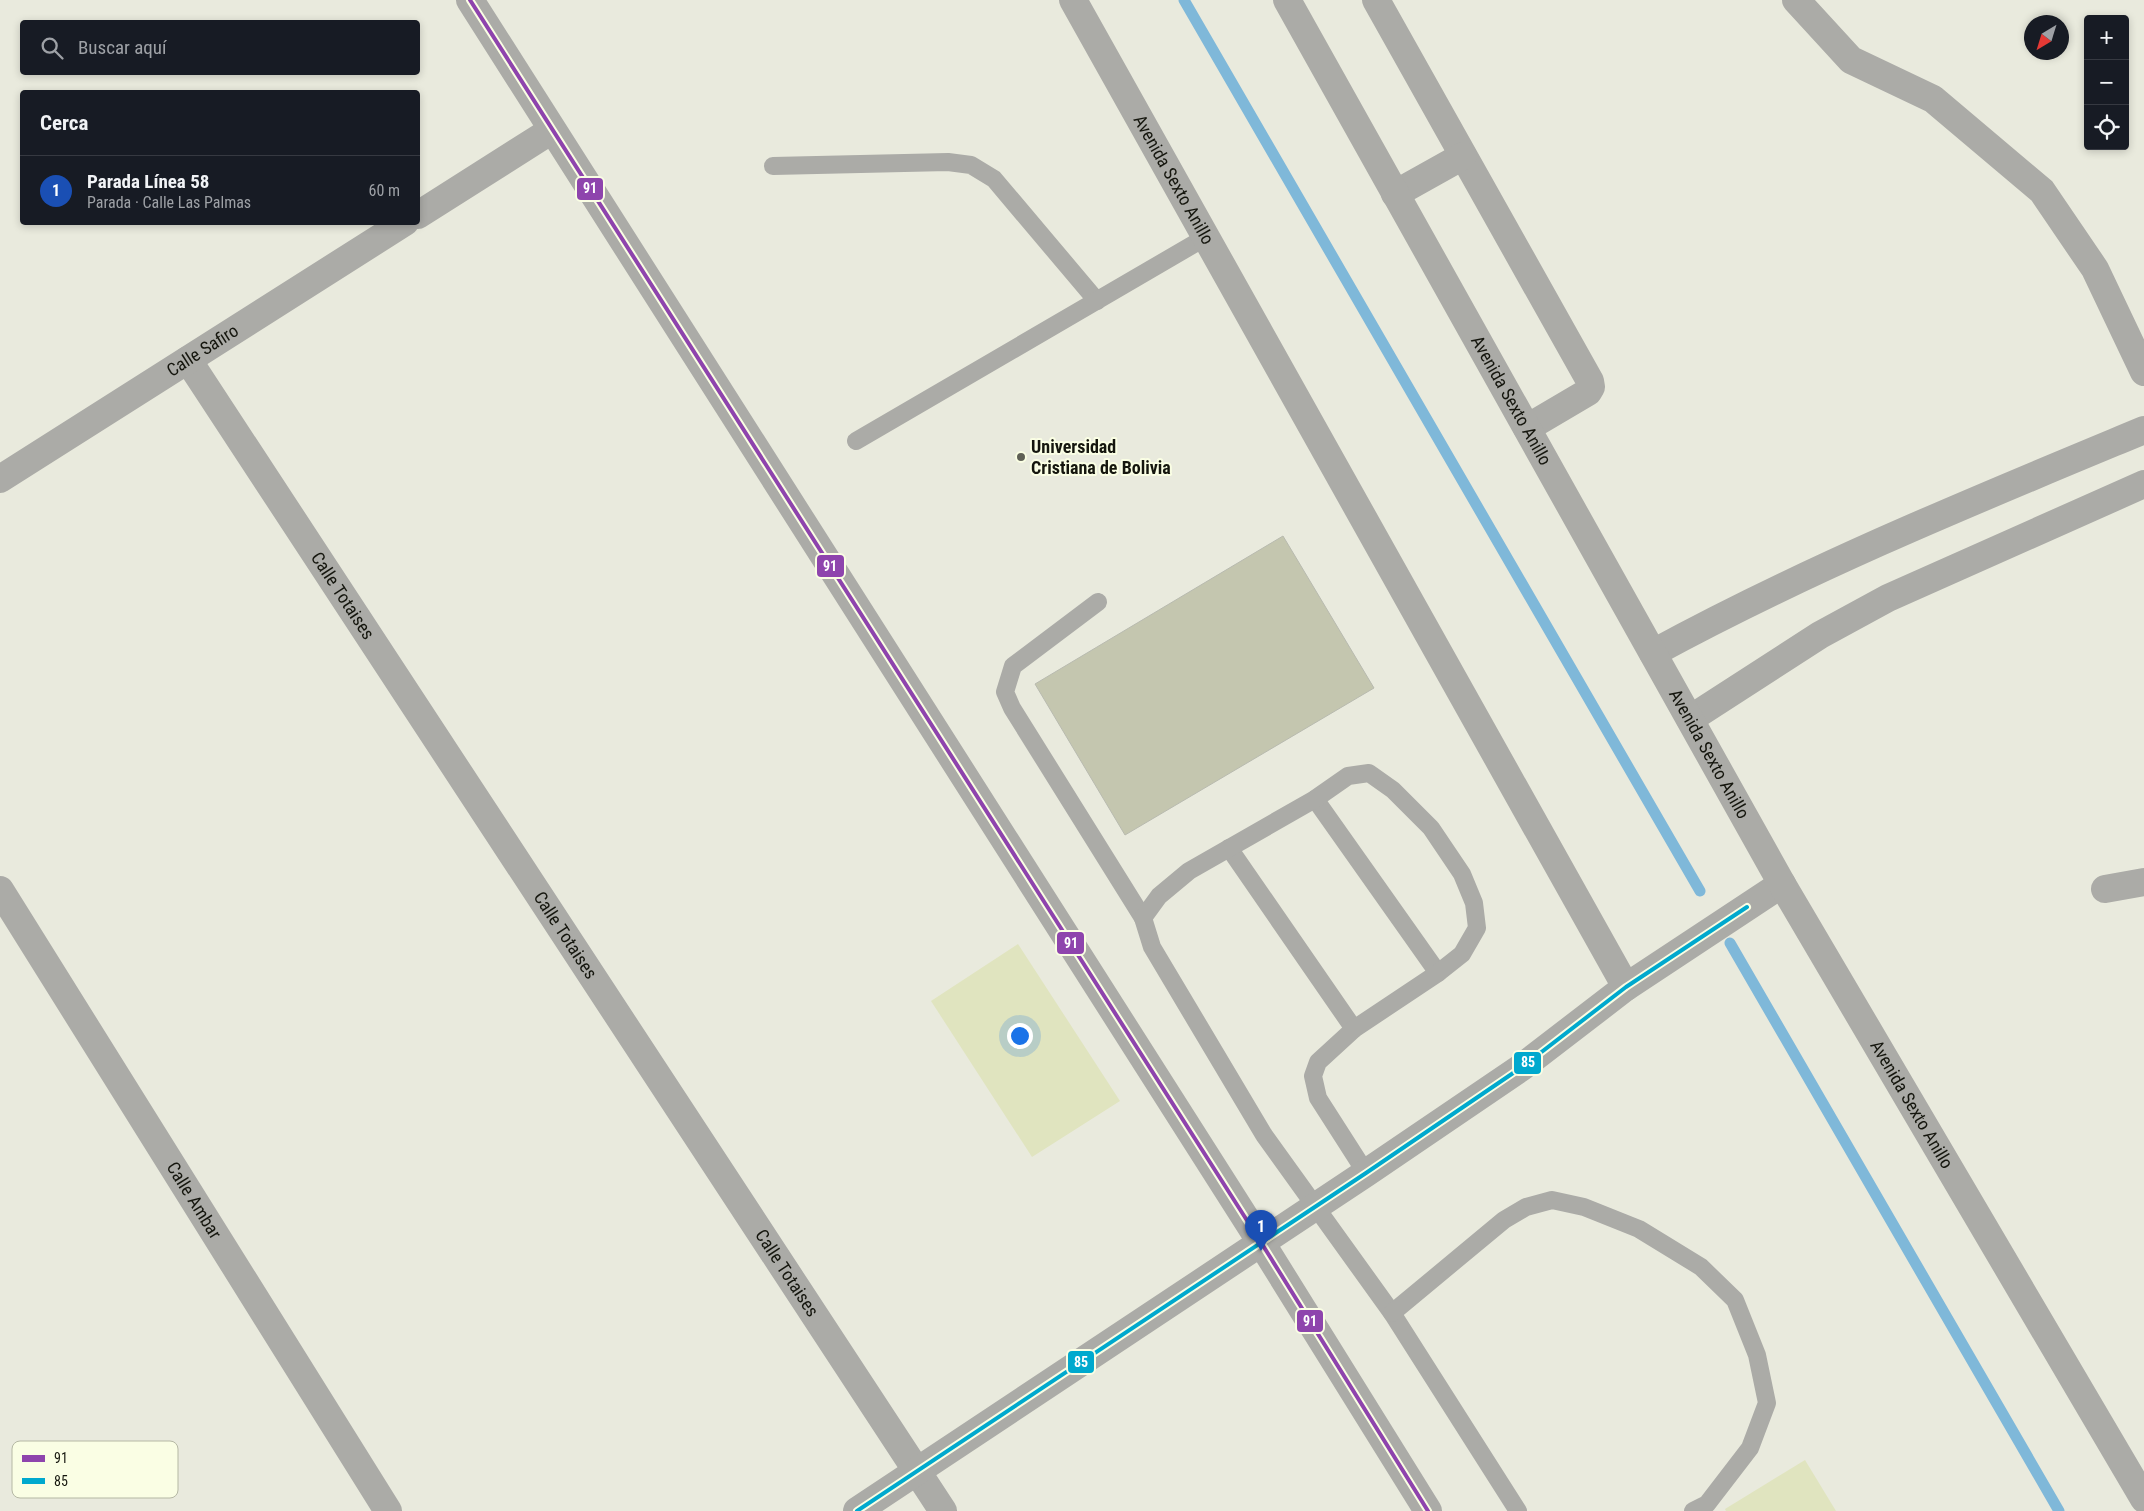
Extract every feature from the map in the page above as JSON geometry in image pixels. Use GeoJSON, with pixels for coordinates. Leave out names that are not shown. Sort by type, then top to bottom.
{"type":"FeatureCollection","features":[{"type":"Feature","properties":{"kind":"street"},"geometry":{"type":"LineString","coordinates":[[470,0],[1262,1244],[1428,1511]]}},
{"type":"Feature","properties":{"kind":"street","name":"Avenida Sexto Anillo"},"geometry":{"type":"LineString","coordinates":[[1073,0],[1626,988]]}},
{"type":"Feature","properties":{"kind":"street","name":"Avenida Sexto Anillo"},"geometry":{"type":"LineString","coordinates":[[1287,0],[1782,884],[2144,1499]]}},
{"type":"Feature","properties":{"kind":"street"},"geometry":{"type":"LineString","coordinates":[[1376,0],[1590,381],[1591,387],[1588,392],[1527,428]]}},
{"type":"Feature","properties":{"kind":"street"},"geometry":{"type":"LineString","coordinates":[[1796,0],[1851,60],[1933,99],[2042,192],[2095,269],[2144,372]]}},
{"type":"Feature","properties":{"kind":"street"},"geometry":{"type":"LineString","coordinates":[[420,214],[552,130]]}},
{"type":"Feature","properties":{"kind":"street"},"geometry":{"type":"LineString","coordinates":[[1396,194],[1463,156]]}},
{"type":"Feature","properties":{"kind":"street","name":"Calle Safiro"},"geometry":{"type":"LineString","coordinates":[[0,479],[400,225]]}},
{"type":"Feature","properties":{"kind":"street","name":"Calle Totaises"},"geometry":{"type":"LineString","coordinates":[[188,360],[943,1511]]}},
{"type":"Feature","properties":{"kind":"street"},"geometry":{"type":"LineString","coordinates":[[1653,653],[1711,622],[1876,542],[2144,430]]}},
{"type":"Feature","properties":{"kind":"street"},"geometry":{"type":"LineString","coordinates":[[1690,718],[1820,635],[1888,598],[2144,484]]}},
{"type":"Feature","properties":{"kind":"street"},"geometry":{"type":"LineString","coordinates":[[2105,889],[2144,882]]}},
{"type":"Feature","properties":{"kind":"street"},"geometry":{"type":"LineString","coordinates":[[857,1511],[1316,1208],[1522,1067],[1626,988],[1782,884]]}},
{"type":"Feature","properties":{"kind":"street","name":"Calle Ambar"},"geometry":{"type":"LineString","coordinates":[[0,890],[388,1511]]}},
{"type":"Feature","properties":{"kind":"lane"},"geometry":{"type":"LineString","coordinates":[[774,166],[948,162],[971,165],[994,179],[1097,301]]}},
{"type":"Feature","properties":{"kind":"lane"},"geometry":{"type":"LineString","coordinates":[[856,441],[1206,237]]}},
{"type":"Feature","properties":{"kind":"lane"},"geometry":{"type":"LineString","coordinates":[[1098,602],[1013,666],[1005,692],[1012,708],[1143,918],[1152,946],[1254,1118],[1392,1313],[1518,1511]]}},
{"type":"Feature","properties":{"kind":"lane"},"geometry":{"type":"LineString","coordinates":[[1143,918],[1160,896],[1189,871],[1315,799],[1348,776],[1369,773],[1393,790],[1431,828],[1462,874],[1474,903],[1477,928],[1462,954],[1438,973],[1354,1030],[1318,1062],[1313,1076],[1318,1098],[1366,1174]]}},
{"type":"Feature","properties":{"kind":"lane"},"geometry":{"type":"LineString","coordinates":[[1315,799],[1438,973]]}},
{"type":"Feature","properties":{"kind":"lane"},"geometry":{"type":"LineString","coordinates":[[1229,848],[1354,1030]]}},
{"type":"Feature","properties":{"kind":"lane"},"geometry":{"type":"LineString","coordinates":[[1392,1313],[1504,1220],[1526,1207],[1552,1200],[1584,1207],[1639,1229],[1701,1267],[1735,1300],[1757,1355],[1767,1402],[1750,1448],[1707,1504],[1693,1511]]}},
{"type":"Feature","properties":{"kind":"green space"},"geometry":{"type":"Polygon","coordinates":[[[1018,944],[1120,1101],[1032,1157],[931,1001],[1018,944]]]}},
{"type":"Feature","properties":{"kind":"green space"},"geometry":{"type":"Polygon","coordinates":[[[1805,1460],[1836,1511],[1726,1511],[1725,1509],[1805,1460]]]}},
{"type":"Feature","properties":{"kind":"building"},"geometry":{"type":"Polygon","coordinates":[[[1283,536],[1374,688],[1125,835],[1035,684],[1283,536]]]}},
{"type":"Feature","properties":{"kind":"waterway"},"geometry":{"type":"LineString","coordinates":[[1184,0],[1700,891]]}},
{"type":"Feature","properties":{"kind":"waterway"},"geometry":{"type":"LineString","coordinates":[[1730,943],[2059,1511]]}},
{"type":"Feature","properties":{"kind":"transit line","name":"91"},"geometry":{"type":"LineString","coordinates":[[470,0],[1262,1244],[1428,1511]]}},
{"type":"Feature","properties":{"kind":"transit line","name":"85"},"geometry":{"type":"LineString","coordinates":[[857,1511],[1366,1173],[1522,1067],[1626,987],[1747,907]]}},
{"type":"Feature","properties":{"kind":"place","name":"Universidad Cristiana de Bolivia"},"geometry":{"type":"Point","coordinates":[1021,457]}},
{"type":"Feature","properties":{"kind":"place","name":"Parada Línea 58"},"geometry":{"type":"Point","coordinates":[1261,1251]}}]}
